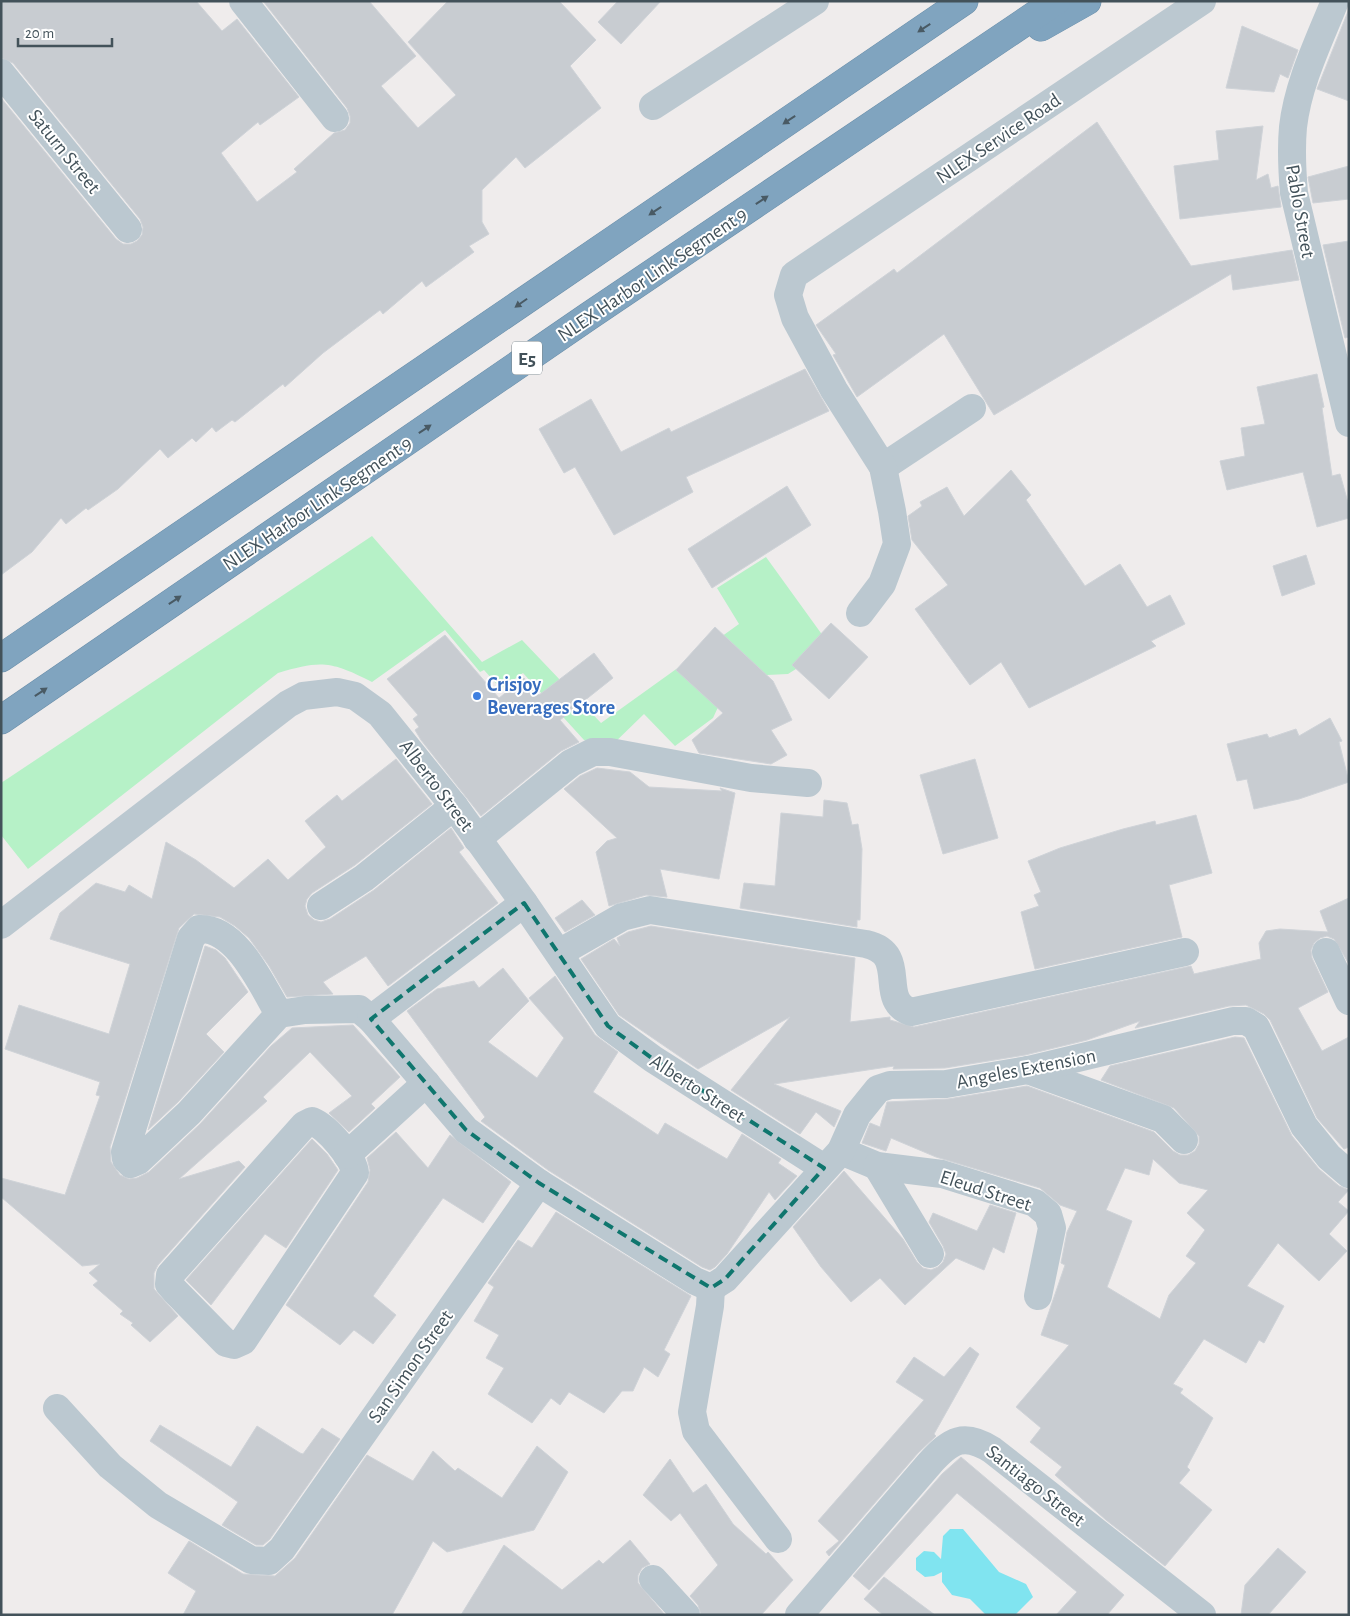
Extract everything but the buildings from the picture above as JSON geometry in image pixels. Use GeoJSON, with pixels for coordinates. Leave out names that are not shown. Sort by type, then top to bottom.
{"type":"FeatureCollection","features":[{"type":"Feature","properties":{"kind":"highway","name":"E5"},"geometry":{"type":"LineString","coordinates":[[1,658],[964,1]]}},
{"type":"Feature","properties":{"kind":"highway","name":"NLEX Harbor Link Segment 9"},"geometry":{"type":"LineString","coordinates":[[1,720],[581,321],[934,85],[1056,1]]}},
{"type":"Feature","properties":{"kind":"highway"},"geometry":{"type":"LineString","coordinates":[[934,85],[1087,1]]}},
{"type":"Feature","properties":{"kind":"street"},"geometry":{"type":"LineString","coordinates":[[243,1],[335,118]]}},
{"type":"Feature","properties":{"kind":"street"},"geometry":{"type":"LineString","coordinates":[[654,106],[815,1]]}},
{"type":"Feature","properties":{"kind":"street","name":"NLEX Service Road"},"geometry":{"type":"LineString","coordinates":[[883,467],[834,390],[795,318],[788,295],[794,275],[1202,1]]}},
{"type":"Feature","properties":{"kind":"street","name":"Pablo Street"},"geometry":{"type":"LineString","coordinates":[[1335,1],[1308,67],[1294,124],[1291,157],[1294,193],[1349,423]]}},
{"type":"Feature","properties":{"kind":"street","name":"Saturn Street"},"geometry":{"type":"LineString","coordinates":[[1,72],[128,229]]}},
{"type":"Feature","properties":{"kind":"street"},"geometry":{"type":"LineString","coordinates":[[860,613],[882,584],[897,544],[883,467],[972,408]]}},
{"type":"Feature","properties":{"kind":"street","name":"Alberto Street"},"geometry":{"type":"LineString","coordinates":[[1,925],[275,712],[303,696],[337,692],[355,696],[368,704],[395,730],[454,806],[524,903],[608,1026],[653,1059],[833,1160]]}},
{"type":"Feature","properties":{"kind":"street"},"geometry":{"type":"LineString","coordinates":[[477,839],[571,763],[593,752],[610,752],[751,778],[808,783]]}},
{"type":"Feature","properties":{"kind":"street"},"geometry":{"type":"LineString","coordinates":[[321,906],[364,878],[454,806]]}},
{"type":"Feature","properties":{"kind":"street"},"geometry":{"type":"LineString","coordinates":[[371,1019],[524,903]]}},
{"type":"Feature","properties":{"kind":"street"},"geometry":{"type":"LineString","coordinates":[[559,953],[622,917],[650,910],[866,944],[882,949],[888,956],[896,1002],[902,1009],[911,1012],[1185,952]]}},
{"type":"Feature","properties":{"kind":"street"},"geometry":{"type":"LineString","coordinates":[[278,1014],[246,957],[222,936],[209,928],[199,929],[191,938],[125,1152],[126,1160],[131,1164],[138,1161],[183,1119],[278,1014],[304,1010],[358,1009],[371,1019],[466,1130],[539,1183],[695,1281],[711,1288],[710,1306],[692,1412],[696,1431],[778,1539]]}},
{"type":"Feature","properties":{"kind":"street"},"geometry":{"type":"LineString","coordinates":[[1326,952],[1349,1000]]}},
{"type":"Feature","properties":{"kind":"street","name":"Angeles Extension"},"geometry":{"type":"LineString","coordinates":[[711,1288],[725,1279],[833,1160],[857,1115],[878,1089],[890,1085],[946,1084],[1028,1070],[1234,1021],[1246,1022],[1256,1027],[1304,1126],[1329,1157],[1349,1174]]}},
{"type":"Feature","properties":{"kind":"street"},"geometry":{"type":"LineString","coordinates":[[1028,1070],[1163,1119],[1184,1140]]}},
{"type":"Feature","properties":{"kind":"street"},"geometry":{"type":"LineString","coordinates":[[347,1154],[426,1083]]}},
{"type":"Feature","properties":{"kind":"street"},"geometry":{"type":"LineString","coordinates":[[312,1121],[321,1125],[347,1154],[355,1163],[355,1173],[243,1341],[234,1345],[226,1342],[169,1284],[170,1275],[304,1125],[312,1121]]}},
{"type":"Feature","properties":{"kind":"street","name":"Eleud Street"},"geometry":{"type":"LineString","coordinates":[[833,1160],[942,1174],[1035,1202],[1048,1214],[1052,1228],[1038,1296]]}},
{"type":"Feature","properties":{"kind":"street"},"geometry":{"type":"LineString","coordinates":[[877,1166],[930,1254]]}},
{"type":"Feature","properties":{"kind":"street","name":"San Simon Street"},"geometry":{"type":"LineString","coordinates":[[56,1408],[110,1466],[158,1505],[251,1560],[269,1561],[282,1549],[539,1183]]}},
{"type":"Feature","properties":{"kind":"street","name":"Santiago Street"},"geometry":{"type":"LineString","coordinates":[[799,1615],[936,1456],[959,1440],[977,1440],[1202,1615]]}},
{"type":"Feature","properties":{"kind":"street"},"geometry":{"type":"LineString","coordinates":[[652,1579],[686,1615]]}},
{"type":"Feature","properties":{"kind":"highlighted area"},"geometry":{"type":"Polygon","coordinates":[[[524,903],[608,1026],[653,1059],[824,1168],[725,1279],[711,1288],[539,1183],[466,1130],[371,1019],[524,903]]]}},
{"type":"Feature","properties":{"kind":"green space"},"geometry":{"type":"Polygon","coordinates":[[[372,536],[482,662],[522,640],[601,723],[739,624],[717,588],[766,557],[831,647],[788,674],[767,675],[719,705],[713,718],[675,746],[644,714],[608,749],[584,740],[523,673],[501,689],[484,670],[480,672],[445,630],[372,682],[336,666],[326,665],[305,666],[278,673],[28,869],[1,835],[1,783],[372,536]]]}},
{"type":"Feature","properties":{"kind":"water"},"geometry":{"type":"Polygon","coordinates":[[[950,1529],[963,1529],[999,1572],[1026,1584],[1033,1597],[1015,1615],[986,1615],[970,1599],[952,1595],[942,1582],[942,1572],[934,1576],[925,1577],[916,1570],[916,1558],[924,1551],[934,1552],[941,1559],[943,1536],[950,1529]]]}},
{"type":"Feature","properties":{"kind":"place","name":"Crisjoy Beverages Store"},"geometry":{"type":"Point","coordinates":[477,696]}}]}
